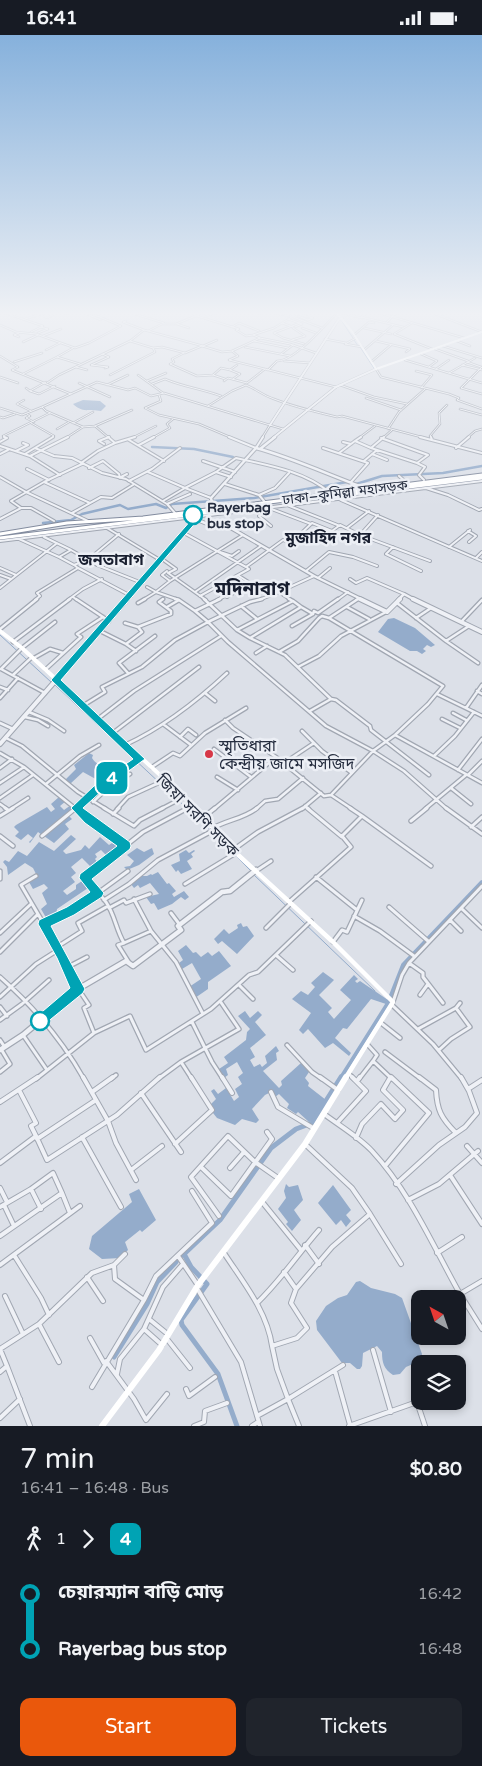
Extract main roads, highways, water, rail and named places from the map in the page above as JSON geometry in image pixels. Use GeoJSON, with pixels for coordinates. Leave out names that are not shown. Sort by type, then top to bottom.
{"type":"FeatureCollection","features":[{"type":"Feature","properties":{"kind":"highway"},"geometry":{"type":"LineString","coordinates":[[175,513],[329,492],[424,481],[482,477]]}},
{"type":"Feature","properties":{"kind":"highway","name":"ঢাকা–কুমিল্লা মহাসড়ক"},"geometry":{"type":"LineString","coordinates":[[0,539],[194,517],[482,477]]}},
{"type":"Feature","properties":{"kind":"highway","name":"ঢাকা–কুমিল্লা মহাসড়ক"},"geometry":{"type":"LineString","coordinates":[[0,534],[54,523],[90,522],[175,513],[482,477]]}},
{"type":"Feature","properties":{"kind":"highway"},"geometry":{"type":"LineString","coordinates":[[52,532],[56,529],[54,523]]}},
{"type":"Feature","properties":{"kind":"highway"},"geometry":{"type":"LineString","coordinates":[[67,523],[66,527],[72,530]]}},
{"type":"Feature","properties":{"kind":"main road","name":"জিয়া সরণি সড়ক"},"geometry":{"type":"LineString","coordinates":[[1,632],[22,648],[45,670],[54,683],[83,705],[140,759],[184,797],[234,851],[333,942],[392,1003],[324,1114],[313,1128],[305,1144],[208,1272],[166,1335],[162,1345],[102,1426]]}},
{"type":"Feature","properties":{"kind":"water"},"geometry":{"type":"Polygon","coordinates":[[[83,400],[100,401],[106,406],[101,411],[80,409],[73,404],[83,400]]]}},
{"type":"Feature","properties":{"kind":"water"},"geometry":{"type":"Polygon","coordinates":[[[394,618],[415,628],[435,645],[431,647],[427,645],[423,649],[426,651],[422,654],[417,651],[410,651],[378,632],[388,619],[394,618]]]}},
{"type":"Feature","properties":{"kind":"water"},"geometry":{"type":"Polygon","coordinates":[[[89,753],[93,755],[92,758],[96,763],[104,764],[102,767],[111,777],[101,782],[83,772],[70,784],[65,780],[76,769],[74,765],[89,753]]]}},
{"type":"Feature","properties":{"kind":"water"},"geometry":{"type":"Polygon","coordinates":[[[59,797],[66,801],[60,806],[64,810],[71,805],[75,808],[42,835],[38,832],[30,843],[33,838],[28,834],[21,840],[15,836],[19,832],[14,827],[16,825],[47,807],[51,812],[55,809],[51,804],[59,797]]]}},
{"type":"Feature","properties":{"kind":"water"},"geometry":{"type":"Polygon","coordinates":[[[69,816],[72,819],[65,824],[69,829],[54,843],[44,836],[69,816]]]}},
{"type":"Feature","properties":{"kind":"water"},"geometry":{"type":"Polygon","coordinates":[[[71,835],[76,839],[63,851],[66,854],[81,850],[85,845],[89,849],[100,837],[109,845],[112,843],[120,848],[108,857],[101,850],[95,854],[97,857],[95,859],[99,864],[93,869],[82,858],[71,867],[76,873],[71,877],[75,882],[63,891],[67,895],[76,889],[76,885],[82,881],[88,888],[57,909],[56,915],[48,921],[41,909],[47,904],[42,893],[48,888],[44,884],[33,889],[29,882],[37,876],[33,868],[25,863],[8,875],[7,867],[3,862],[5,860],[9,862],[18,851],[27,856],[39,842],[54,851],[71,835]]]}},
{"type":"Feature","properties":{"kind":"water"},"geometry":{"type":"Polygon","coordinates":[[[137,848],[144,852],[152,848],[154,854],[139,865],[127,870],[124,867],[130,866],[134,861],[127,855],[137,848]]]}},
{"type":"Feature","properties":{"kind":"water"},"geometry":{"type":"Polygon","coordinates":[[[186,850],[189,853],[195,851],[191,854],[193,857],[187,861],[192,869],[181,874],[178,870],[176,872],[171,865],[180,861],[179,854],[186,850]]]}},
{"type":"Feature","properties":{"kind":"water"},"geometry":{"type":"Polygon","coordinates":[[[158,872],[167,884],[169,883],[176,891],[172,894],[174,897],[184,891],[189,897],[185,900],[181,897],[172,904],[158,910],[154,903],[151,904],[146,897],[159,894],[150,883],[140,888],[138,885],[134,888],[131,884],[141,876],[152,875],[158,872]]]}},
{"type":"Feature","properties":{"kind":"water"},"geometry":{"type":"Polygon","coordinates":[[[241,923],[243,927],[247,926],[254,936],[237,954],[222,941],[218,944],[214,939],[224,929],[229,934],[238,928],[237,925],[241,923]]]}},
{"type":"Feature","properties":{"kind":"water"},"geometry":{"type":"Polygon","coordinates":[[[186,945],[193,953],[196,952],[201,957],[208,952],[212,956],[219,951],[231,966],[208,982],[208,989],[195,998],[189,987],[201,979],[192,963],[182,969],[179,963],[183,960],[178,951],[186,945]]]}},
{"type":"Feature","properties":{"kind":"water"},"geometry":{"type":"Polygon","coordinates":[[[323,972],[334,980],[319,995],[332,1008],[328,1012],[334,1019],[351,1000],[340,990],[354,975],[358,979],[355,981],[357,983],[360,981],[388,1000],[386,1004],[371,999],[347,1029],[343,1028],[335,1038],[351,1053],[349,1056],[333,1043],[325,1048],[308,1029],[303,1034],[299,1030],[311,1013],[292,999],[301,991],[308,995],[315,987],[311,983],[323,972]]]}},
{"type":"Feature","properties":{"kind":"water"},"geometry":{"type":"Polygon","coordinates":[[[245,1011],[250,1018],[258,1011],[262,1015],[255,1022],[266,1035],[250,1048],[255,1057],[250,1060],[254,1067],[260,1064],[262,1067],[267,1063],[265,1056],[276,1046],[279,1051],[276,1053],[277,1060],[263,1071],[279,1088],[282,1085],[281,1081],[301,1063],[309,1072],[305,1078],[309,1083],[308,1086],[326,1100],[314,1119],[309,1122],[298,1112],[296,1114],[287,1108],[289,1104],[279,1094],[275,1097],[269,1093],[252,1109],[259,1120],[256,1123],[242,1119],[235,1125],[217,1118],[213,1113],[214,1108],[210,1105],[216,1099],[211,1091],[214,1089],[218,1094],[226,1088],[234,1101],[239,1097],[235,1089],[242,1084],[238,1077],[243,1073],[237,1062],[226,1069],[228,1075],[224,1078],[219,1069],[228,1063],[224,1057],[246,1040],[247,1032],[250,1029],[238,1016],[245,1011]]]}},
{"type":"Feature","properties":{"kind":"water"},"geometry":{"type":"Polygon","coordinates":[[[286,1184],[289,1187],[298,1185],[303,1200],[294,1210],[301,1220],[292,1231],[278,1209],[286,1198],[284,1191],[286,1184]]]}},
{"type":"Feature","properties":{"kind":"water"},"geometry":{"type":"Polygon","coordinates":[[[333,1185],[351,1210],[346,1215],[351,1221],[346,1227],[341,1220],[336,1225],[318,1203],[333,1185]]]}},
{"type":"Feature","properties":{"kind":"water"},"geometry":{"type":"Polygon","coordinates":[[[139,1189],[156,1220],[142,1232],[140,1230],[125,1242],[128,1250],[120,1258],[102,1259],[89,1249],[92,1236],[132,1202],[129,1194],[139,1189]]]}},
{"type":"Feature","properties":{"kind":"water"},"geometry":{"type":"Polygon","coordinates":[[[360,1281],[371,1288],[395,1294],[402,1298],[411,1323],[411,1345],[419,1345],[422,1354],[411,1355],[411,1365],[406,1367],[400,1374],[393,1375],[387,1370],[383,1363],[382,1352],[377,1346],[363,1353],[360,1369],[357,1369],[350,1363],[342,1363],[317,1330],[316,1321],[326,1306],[338,1298],[347,1295],[356,1282],[360,1281]]]}},
{"type":"Feature","properties":{"kind":"waterway"},"geometry":{"type":"LineString","coordinates":[[152,447],[194,449],[233,457]]}},
{"type":"Feature","properties":{"kind":"waterway"},"geometry":{"type":"LineString","coordinates":[[353,485],[382,476],[443,473],[482,466]]}},
{"type":"Feature","properties":{"kind":"waterway"},"geometry":{"type":"LineString","coordinates":[[43,523],[71,520],[82,514],[120,505],[128,509],[156,504],[166,508],[172,504],[254,498],[347,482]]}},
{"type":"Feature","properties":{"kind":"waterway"},"geometry":{"type":"LineString","coordinates":[[0,635],[51,682]]}},
{"type":"Feature","properties":{"kind":"waterway"},"geometry":{"type":"LineString","coordinates":[[54,684],[210,830]]}},
{"type":"Feature","properties":{"kind":"waterway"},"geometry":{"type":"LineString","coordinates":[[213,833],[251,871]]}},
{"type":"Feature","properties":{"kind":"waterway"},"geometry":{"type":"LineString","coordinates":[[253,874],[375,991]]}},
{"type":"Feature","properties":{"kind":"waterway"},"geometry":{"type":"LineString","coordinates":[[340,1079],[388,1003],[403,965],[482,882]]}},
{"type":"Feature","properties":{"kind":"waterway"},"geometry":{"type":"LineString","coordinates":[[184,1254],[220,1220],[271,1148],[296,1129],[312,1123],[341,1077]]}},
{"type":"Feature","properties":{"kind":"waterway"},"geometry":{"type":"LineString","coordinates":[[184,1254],[191,1267],[207,1284],[181,1320],[182,1325],[218,1374],[237,1426]]}},
{"type":"Feature","properties":{"kind":"waterway"},"geometry":{"type":"LineString","coordinates":[[114,1357],[147,1304],[157,1282],[176,1262]]}},
{"type":"Feature","properties":{"kind":"place","name":"Rayerbag bus stop"},"geometry":{"type":"Point","coordinates":[193,515]}},
{"type":"Feature","properties":{"kind":"place","name":"স্মৃতিধারা কেন্দ্রীয় জামে মসজিদ"},"geometry":{"type":"Point","coordinates":[209,754]}},
{"type":"Feature","properties":{"kind":"district","name":"মুজাহিদ নগর"},"geometry":{"type":"Point","coordinates":[328,537]}},
{"type":"Feature","properties":{"kind":"district","name":"জনতাবাগ"},"geometry":{"type":"Point","coordinates":[111,559]}},
{"type":"Feature","properties":{"kind":"district","name":"মদিনাবাগ"},"geometry":{"type":"Point","coordinates":[252,588]}}]}
